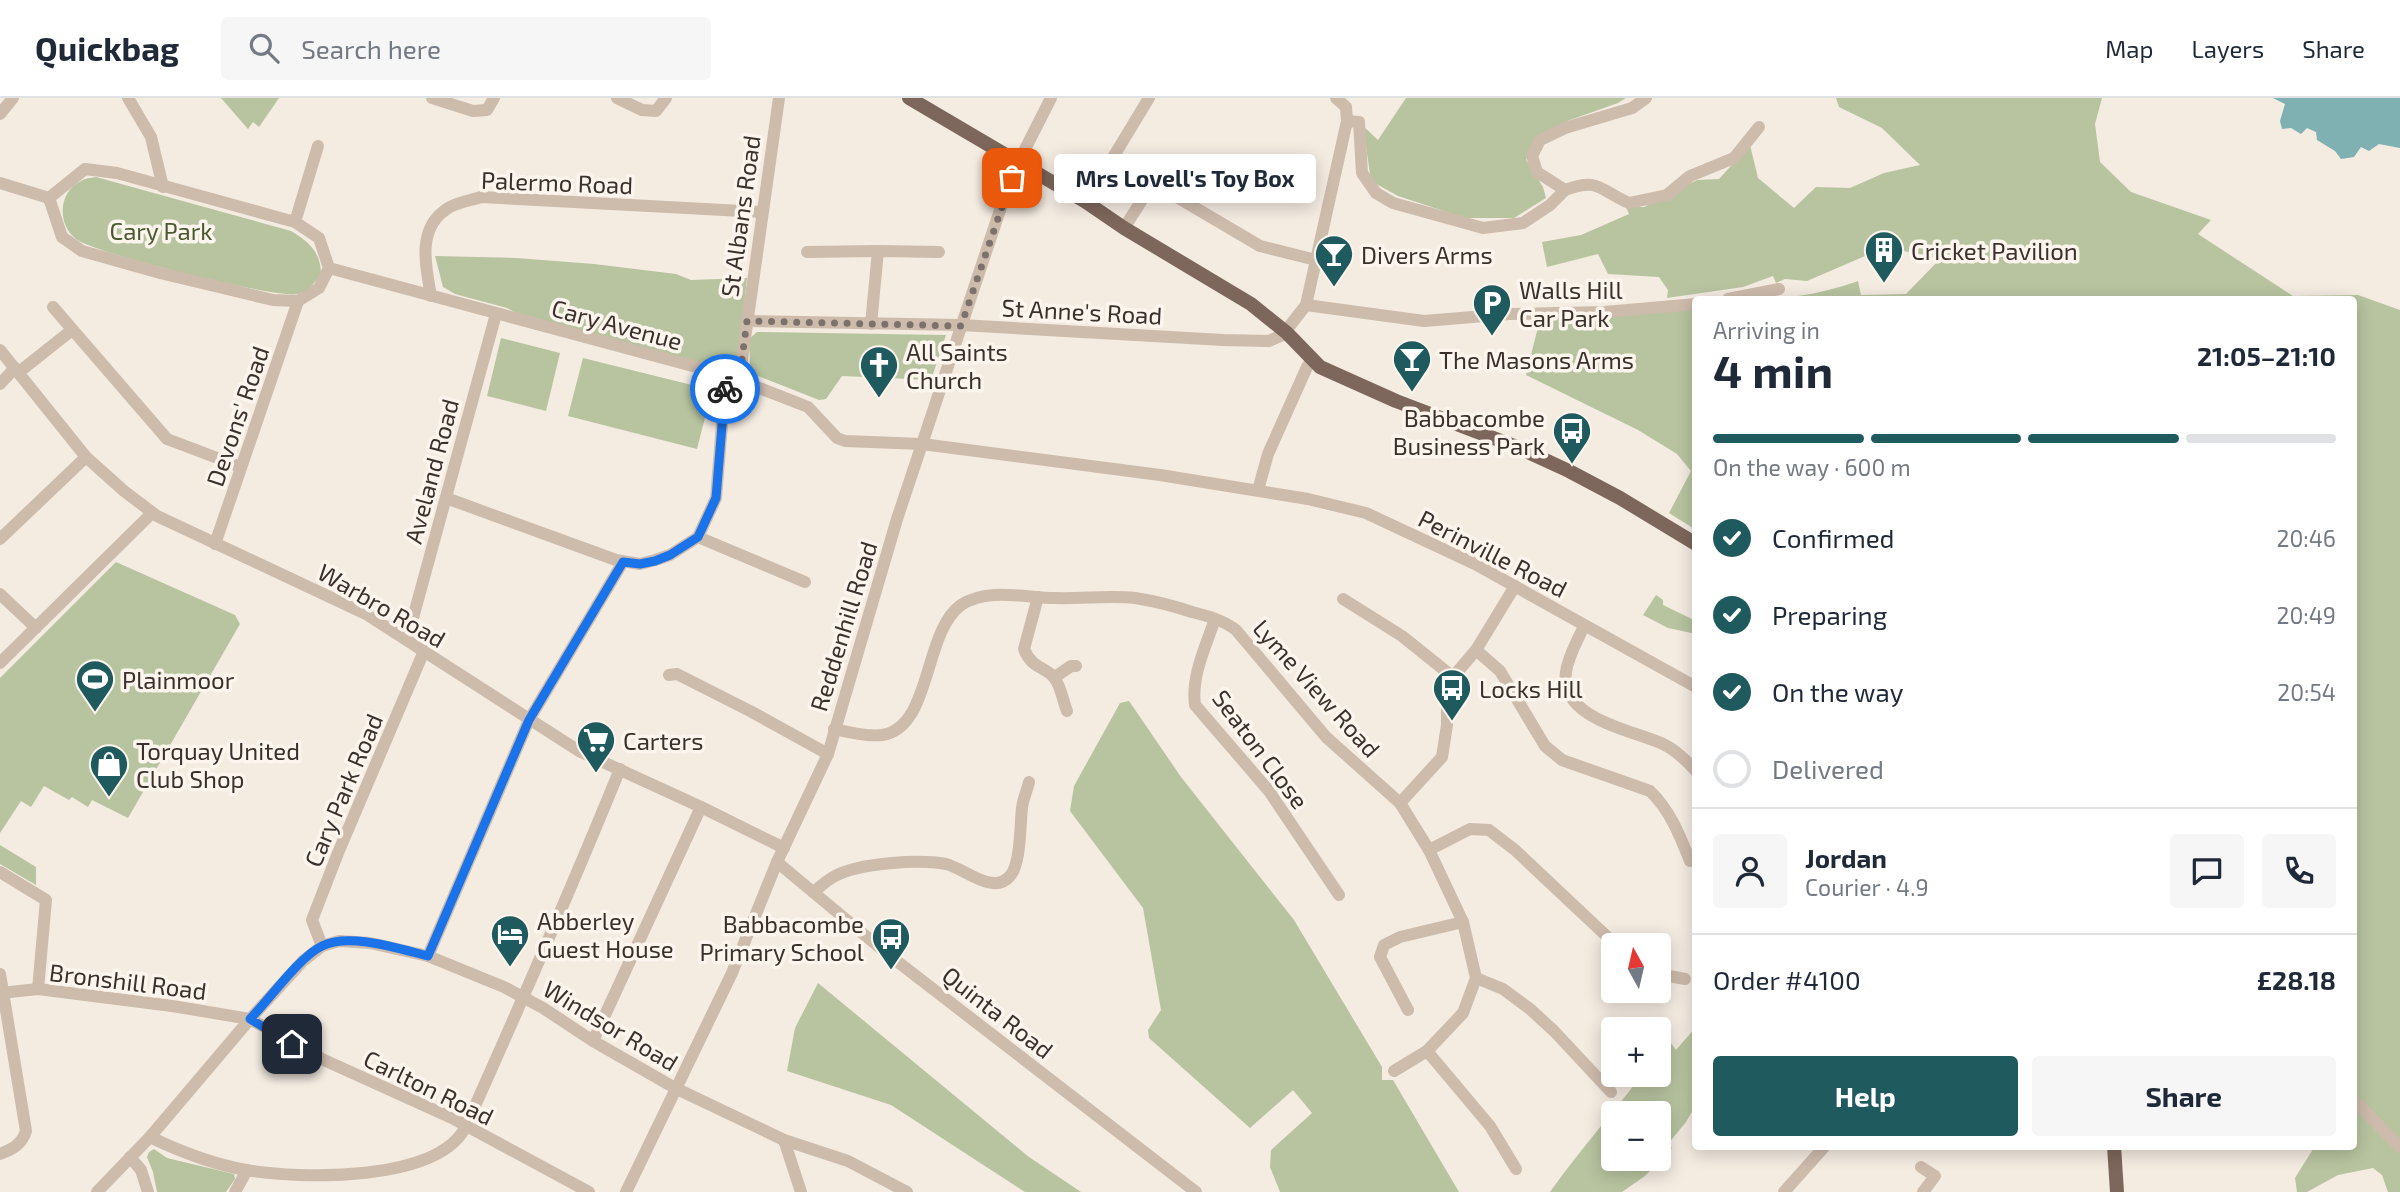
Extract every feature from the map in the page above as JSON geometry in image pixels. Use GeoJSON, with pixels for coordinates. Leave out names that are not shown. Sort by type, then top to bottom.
{"type":"FeatureCollection","features":[{"type":"Feature","properties":{"kind":"main road"},"geometry":{"type":"LineString","coordinates":[[909,98],[1086,202],[1124,228],[1251,304],[1286,333],[1320,368],[1396,401],[1517,447],[1569,471],[1692,542]]}},
{"type":"Feature","properties":{"kind":"main road"},"geometry":{"type":"LineString","coordinates":[[2114,1150],[2117,1192]]}},
{"type":"Feature","properties":{"kind":"street"},"geometry":{"type":"LineString","coordinates":[[0,114],[13,98]]}},
{"type":"Feature","properties":{"kind":"street"},"geometry":{"type":"LineString","coordinates":[[128,98],[151,137],[163,187]]}},
{"type":"Feature","properties":{"kind":"street"},"geometry":{"type":"LineString","coordinates":[[432,98],[473,111],[487,110],[494,98]]}},
{"type":"Feature","properties":{"kind":"street"},"geometry":{"type":"LineString","coordinates":[[617,98],[642,110],[656,111],[667,98]]}},
{"type":"Feature","properties":{"kind":"street","name":"St Albans Road"},"geometry":{"type":"LineString","coordinates":[[739,381],[779,98]]}},
{"type":"Feature","properties":{"kind":"street","name":"Reddenhill Road"},"geometry":{"type":"LineString","coordinates":[[626,1192],[732,974],[777,863],[828,754],[897,519],[961,326],[1018,163],[1051,98]]}},
{"type":"Feature","properties":{"kind":"street"},"geometry":{"type":"LineString","coordinates":[[1086,202],[1149,98]]}},
{"type":"Feature","properties":{"kind":"street"},"geometry":{"type":"LineString","coordinates":[[1286,333],[1306,305],[1347,121],[1346,107],[1336,98]]}},
{"type":"Feature","properties":{"kind":"street"},"geometry":{"type":"LineString","coordinates":[[1565,190],[1537,172],[1532,156],[1539,140],[1565,128],[1632,108],[1646,98]]}},
{"type":"Feature","properties":{"kind":"street"},"geometry":{"type":"LineString","coordinates":[[1347,121],[1359,122],[1362,173],[1376,193],[1393,203],[1483,228],[1523,223],[1550,205],[1565,190],[1581,184],[1592,183],[1629,203],[1667,195],[1690,176],[1734,158],[1759,127]]}},
{"type":"Feature","properties":{"kind":"street"},"geometry":{"type":"LineString","coordinates":[[295,222],[318,146]]}},
{"type":"Feature","properties":{"kind":"street"},"geometry":{"type":"LineString","coordinates":[[85,169],[117,173],[295,222],[319,239],[330,268],[320,288],[298,301],[273,300],[160,273],[82,251],[62,237],[49,198],[85,169]]}},
{"type":"Feature","properties":{"kind":"street"},"geometry":{"type":"LineString","coordinates":[[0,183],[49,198]]}},
{"type":"Feature","properties":{"kind":"street"},"geometry":{"type":"LineString","coordinates":[[1124,228],[1153,183],[1261,246],[1316,260]]}},
{"type":"Feature","properties":{"kind":"street","name":"Palermo Road"},"geometry":{"type":"LineString","coordinates":[[431,296],[424,257],[433,224],[442,212],[481,197],[761,212]]}},
{"type":"Feature","properties":{"kind":"street"},"geometry":{"type":"LineString","coordinates":[[871,324],[878,251]]}},
{"type":"Feature","properties":{"kind":"street"},"geometry":{"type":"LineString","coordinates":[[807,252],[939,252]]}},
{"type":"Feature","properties":{"kind":"street","name":"Cary Avenue"},"geometry":{"type":"LineString","coordinates":[[330,268],[726,375],[808,407],[837,438],[845,441],[922,444]]}},
{"type":"Feature","properties":{"kind":"street"},"geometry":{"type":"LineString","coordinates":[[1755,296],[1779,289]]}},
{"type":"Feature","properties":{"kind":"street","name":"Devons' Road"},"geometry":{"type":"LineString","coordinates":[[215,544],[298,301]]}},
{"type":"Feature","properties":{"kind":"street"},"geometry":{"type":"LineString","coordinates":[[1306,305],[1424,321],[1508,314],[1605,312],[1692,304]]}},
{"type":"Feature","properties":{"kind":"street"},"geometry":{"type":"LineString","coordinates":[[53,307],[167,439],[241,467]]}},
{"type":"Feature","properties":{"kind":"street","name":"Aveland Road"},"geometry":{"type":"LineString","coordinates":[[407,640],[496,314]]}},
{"type":"Feature","properties":{"kind":"street","name":"St Anne's Road"},"geometry":{"type":"LineString","coordinates":[[747,321],[961,326],[1223,340],[1269,341],[1286,333]]}},
{"type":"Feature","properties":{"kind":"street"},"geometry":{"type":"LineString","coordinates":[[0,384],[72,330]]}},
{"type":"Feature","properties":{"kind":"street","name":"Warbro Road"},"geometry":{"type":"LineString","coordinates":[[0,350],[86,457],[152,513],[366,614],[579,751],[784,848]]}},
{"type":"Feature","properties":{"kind":"street"},"geometry":{"type":"LineString","coordinates":[[1258,491],[1268,454],[1312,360]]}},
{"type":"Feature","properties":{"kind":"street"},"geometry":{"type":"LineString","coordinates":[[446,498],[623,562],[640,564],[670,555],[698,537],[716,498],[726,375]]}},
{"type":"Feature","properties":{"kind":"street","name":"Perinville Road"},"geometry":{"type":"LineString","coordinates":[[922,444],[1258,491],[1308,499],[1366,513],[1475,564],[1692,685]]}},
{"type":"Feature","properties":{"kind":"street"},"geometry":{"type":"LineString","coordinates":[[0,539],[86,457]]}},
{"type":"Feature","properties":{"kind":"street"},"geometry":{"type":"LineString","coordinates":[[0,663],[152,513]]}},
{"type":"Feature","properties":{"kind":"street"},"geometry":{"type":"LineString","coordinates":[[698,537],[805,582]]}},
{"type":"Feature","properties":{"kind":"street"},"geometry":{"type":"LineString","coordinates":[[428,956],[529,720],[623,562]]}},
{"type":"Feature","properties":{"kind":"street"},"geometry":{"type":"LineString","coordinates":[[1400,803],[1442,757],[1453,677],[1476,650],[1516,586]]}},
{"type":"Feature","properties":{"kind":"street"},"geometry":{"type":"LineString","coordinates":[[0,594],[36,628]]}},
{"type":"Feature","properties":{"kind":"street","name":"Lyme View Road"},"geometry":{"type":"LineString","coordinates":[[834,729],[880,736],[904,725],[917,701],[942,629],[950,614],[978,597],[1135,598],[1226,622],[1236,630],[1326,737],[1400,803],[1429,849],[1463,922],[1476,978]]}},
{"type":"Feature","properties":{"kind":"street"},"geometry":{"type":"LineString","coordinates":[[1038,597],[1024,649],[1027,657],[1049,674],[1067,711]]}},
{"type":"Feature","properties":{"kind":"street"},"geometry":{"type":"LineString","coordinates":[[1343,599],[1402,636],[1453,677]]}},
{"type":"Feature","properties":{"kind":"street","name":"Seaton Close"},"geometry":{"type":"LineString","coordinates":[[1215,618],[1196,675],[1195,705],[1269,790],[1339,895]]}},
{"type":"Feature","properties":{"kind":"street"},"geometry":{"type":"LineString","coordinates":[[1584,626],[1565,673],[1569,691],[1578,705],[1599,722],[1664,744],[1684,757],[1692,766]]}},
{"type":"Feature","properties":{"kind":"street"},"geometry":{"type":"LineString","coordinates":[[1476,650],[1500,671],[1545,746],[1562,760],[1650,791],[1659,799],[1675,826],[1690,861]]}},
{"type":"Feature","properties":{"kind":"street","name":"Cary Park Road"},"geometry":{"type":"LineString","coordinates":[[322,946],[312,920],[425,651]]}},
{"type":"Feature","properties":{"kind":"street"},"geometry":{"type":"LineString","coordinates":[[1049,674],[1050,659]]}},
{"type":"Feature","properties":{"kind":"street"},"geometry":{"type":"LineString","coordinates":[[1049,674],[1076,666]]}},
{"type":"Feature","properties":{"kind":"street"},"geometry":{"type":"LineString","coordinates":[[669,675],[677,674],[828,754]]}},
{"type":"Feature","properties":{"kind":"street"},"geometry":{"type":"LineString","coordinates":[[150,1137],[178,1150],[247,1170],[311,1176],[396,1170],[444,1151],[463,1133],[524,999],[620,769]]}},
{"type":"Feature","properties":{"kind":"street"},"geometry":{"type":"LineString","coordinates":[[813,892],[836,876],[892,863],[948,864],[988,883],[1005,880],[1010,876],[1015,862],[1022,806],[1029,782]]}},
{"type":"Feature","properties":{"kind":"street"},"geometry":{"type":"LineString","coordinates":[[593,1041],[701,807]]}},
{"type":"Feature","properties":{"kind":"street"},"geometry":{"type":"LineString","coordinates":[[1429,849],[1470,829],[1489,830],[1515,850],[1603,933]]}},
{"type":"Feature","properties":{"kind":"street","name":"Quinta Road"},"geometry":{"type":"LineString","coordinates":[[777,863],[885,952],[1196,1192]]}},
{"type":"Feature","properties":{"kind":"street"},"geometry":{"type":"LineString","coordinates":[[0,872],[46,900],[38,989]]}},
{"type":"Feature","properties":{"kind":"street"},"geometry":{"type":"LineString","coordinates":[[1408,1010],[1380,957],[1384,945],[1400,937],[1463,922]]}},
{"type":"Feature","properties":{"kind":"street","name":"Windsor Road"},"geometry":{"type":"LineString","coordinates":[[322,946],[339,941],[359,941],[428,956],[504,987],[676,1088],[784,1140],[848,1161],[907,1192]]}},
{"type":"Feature","properties":{"kind":"street"},"geometry":{"type":"LineString","coordinates":[[97,1192],[150,1137],[303,961],[322,946]]}},
{"type":"Feature","properties":{"kind":"street"},"geometry":{"type":"LineString","coordinates":[[0,974],[26,1131],[23,1139],[13,1149],[0,1154]]}},
{"type":"Feature","properties":{"kind":"street"},"geometry":{"type":"LineString","coordinates":[[1671,976],[1685,979]]}},
{"type":"Feature","properties":{"kind":"street"},"geometry":{"type":"LineString","coordinates":[[1394,1071],[1427,1051],[1463,1013],[1476,978],[1503,989],[1530,1009],[1611,1092]]}},
{"type":"Feature","properties":{"kind":"street","name":"Bronshill Road"},"geometry":{"type":"LineString","coordinates":[[2,993],[38,989],[250,1019]]}},
{"type":"Feature","properties":{"kind":"street","name":"Carlton Road"},"geometry":{"type":"LineString","coordinates":[[250,1019],[292,1044],[466,1126],[589,1192]]}},
{"type":"Feature","properties":{"kind":"street"},"geometry":{"type":"LineString","coordinates":[[0,1049],[14,1048]]}},
{"type":"Feature","properties":{"kind":"street"},"geometry":{"type":"LineString","coordinates":[[1427,1051],[1490,1126],[1516,1169]]}},
{"type":"Feature","properties":{"kind":"street"},"geometry":{"type":"LineString","coordinates":[[2357,1103],[2400,1147]]}},
{"type":"Feature","properties":{"kind":"street"},"geometry":{"type":"LineString","coordinates":[[784,1140],[801,1192]]}},
{"type":"Feature","properties":{"kind":"street"},"geometry":{"type":"LineString","coordinates":[[1784,1192],[1821,1150]]}},
{"type":"Feature","properties":{"kind":"street"},"geometry":{"type":"LineString","coordinates":[[130,1157],[141,1170],[148,1192]]}},
{"type":"Feature","properties":{"kind":"street"},"geometry":{"type":"LineString","coordinates":[[1921,1167],[1935,1176],[1923,1192]]}},
{"type":"Feature","properties":{"kind":"street"},"geometry":{"type":"LineString","coordinates":[[235,1192],[247,1170]]}},
{"type":"Feature","properties":{"kind":"green space"},"geometry":{"type":"Polygon","coordinates":[[[221,98],[279,98],[259,127],[253,122],[248,129],[221,98]]]}},
{"type":"Feature","properties":{"kind":"green space"},"geometry":{"type":"Polygon","coordinates":[[[1406,98],[1626,98],[1570,120],[1535,138],[1526,160],[1543,187],[1546,198],[1514,218],[1465,218],[1398,196],[1371,181],[1363,126],[1378,140],[1406,98]]]}},
{"type":"Feature","properties":{"kind":"green space"},"geometry":{"type":"Polygon","coordinates":[[[1836,98],[2102,98],[2095,124],[2100,162],[2131,192],[2211,220],[2198,234],[2293,296],[1799,296],[1858,281],[1861,295],[1906,294],[1940,259],[1886,247],[1807,281],[1785,279],[1776,283],[1773,276],[1743,287],[1667,298],[1668,290],[1659,277],[1608,274],[1598,254],[1547,267],[1542,242],[1581,235],[1629,214],[1626,207],[1644,207],[1697,180],[1719,179],[1750,145],[1758,178],[1794,208],[1816,187],[1850,188],[1884,173],[1920,165],[1882,128],[1839,107],[1836,98]]]}},
{"type":"Feature","properties":{"kind":"green space","name":"Cary Park"},"geometry":{"type":"Polygon","coordinates":[[[96,177],[291,231],[316,253],[321,273],[306,291],[283,294],[186,274],[90,246],[70,233],[63,217],[63,208],[64,200],[73,186],[84,179],[96,177]]]}},
{"type":"Feature","properties":{"kind":"green space"},"geometry":{"type":"Polygon","coordinates":[[[435,256],[594,264],[676,274],[691,280],[747,278],[737,376],[525,318],[507,308],[455,294],[443,287],[435,256]]]}},
{"type":"Feature","properties":{"kind":"green space"},"geometry":{"type":"Polygon","coordinates":[[[2358,295],[2400,310],[2400,1192],[2388,1192],[2382,1175],[2373,1168],[2338,1175],[2307,1192],[2297,1192],[2295,1178],[2312,1150],[2357,1150],[2357,296],[2293,296],[2358,295]]]}},
{"type":"Feature","properties":{"kind":"green space"},"geometry":{"type":"Polygon","coordinates":[[[1692,309],[1692,527],[1669,513],[1691,471],[1677,454],[1638,430],[1526,375],[1542,311],[1692,309]]]}},
{"type":"Feature","properties":{"kind":"green space"},"geometry":{"type":"Polygon","coordinates":[[[757,332],[946,335],[931,380],[842,376],[826,399],[819,400],[758,376],[750,370],[749,339],[757,332]]]}},
{"type":"Feature","properties":{"kind":"green space"},"geometry":{"type":"Polygon","coordinates":[[[501,338],[560,353],[546,411],[487,396],[501,338]]]}},
{"type":"Feature","properties":{"kind":"green space"},"geometry":{"type":"Polygon","coordinates":[[[583,358],[712,390],[697,449],[568,416],[583,358]]]}},
{"type":"Feature","properties":{"kind":"green space","name":"Plainmoor"},"geometry":{"type":"Polygon","coordinates":[[[116,562],[235,615],[240,624],[128,818],[92,800],[88,807],[72,797],[69,800],[44,786],[31,807],[21,801],[0,833],[0,678],[116,562]]]}},
{"type":"Feature","properties":{"kind":"green space"},"geometry":{"type":"Polygon","coordinates":[[[1656,595],[1663,600],[1663,605],[1692,619],[1692,633],[1668,628],[1643,615],[1656,595]]]}},
{"type":"Feature","properties":{"kind":"green space"},"geometry":{"type":"Polygon","coordinates":[[[1129,701],[1181,777],[1294,920],[1382,1067],[1382,1080],[1393,1080],[1459,1192],[1280,1192],[1270,1167],[1271,1150],[1312,1113],[1293,1090],[1250,1128],[1149,1038],[1148,1030],[1161,1010],[1143,908],[1070,811],[1074,786],[1120,703],[1129,701]]]}},
{"type":"Feature","properties":{"kind":"green space"},"geometry":{"type":"Polygon","coordinates":[[[0,845],[36,867],[36,885],[0,864],[0,845]]]}},
{"type":"Feature","properties":{"kind":"green space"},"geometry":{"type":"Polygon","coordinates":[[[818,983],[1029,1157],[1081,1192],[1025,1192],[891,1105],[787,1071],[795,1028],[818,983]]]}},
{"type":"Feature","properties":{"kind":"green space"},"geometry":{"type":"Polygon","coordinates":[[[1692,1032],[1692,1112],[1671,1140],[1671,1101],[1621,1101],[1632,1087],[1671,1087],[1671,1043],[1676,1050],[1692,1032]]]}},
{"type":"Feature","properties":{"kind":"green space"},"geometry":{"type":"Polygon","coordinates":[[[1601,1126],[1601,1171],[1650,1171],[1622,1192],[1550,1192],[1601,1126]]]}},
{"type":"Feature","properties":{"kind":"green space"},"geometry":{"type":"Polygon","coordinates":[[[154,1149],[167,1158],[234,1174],[235,1179],[226,1192],[157,1192],[147,1157],[154,1149]]]}},
{"type":"Feature","properties":{"kind":"water"},"geometry":{"type":"Polygon","coordinates":[[[2273,98],[2400,98],[2400,148],[2379,144],[2369,151],[2361,147],[2354,157],[2341,159],[2335,151],[2317,140],[2316,132],[2307,128],[2301,134],[2291,128],[2282,129],[2280,121],[2285,104],[2273,98]]]}},
{"type":"Feature","properties":{"kind":"way so far"},"geometry":{"type":"LineString","coordinates":[[725,389],[726,375],[739,381],[747,321],[961,326],[1012,178]]}},
{"type":"Feature","properties":{"kind":"place","name":"Mrs Lovell's Toy Box"},"geometry":{"type":"Point","coordinates":[1012,178]}},
{"type":"Feature","properties":{"kind":"place","name":"Cricket Pavilion"},"geometry":{"type":"Point","coordinates":[1884,284]}},
{"type":"Feature","properties":{"kind":"place","name":"Divers Arms"},"geometry":{"type":"Point","coordinates":[1334,288]}},
{"type":"Feature","properties":{"kind":"place","name":"Walls Hill Car Park"},"geometry":{"type":"Point","coordinates":[1492,337]}},
{"type":"Feature","properties":{"kind":"place","name":"The Masons Arms"},"geometry":{"type":"Point","coordinates":[1412,393]}},
{"type":"Feature","properties":{"kind":"place","name":"All Saints Church"},"geometry":{"type":"Point","coordinates":[879,399]}},
{"type":"Feature","properties":{"kind":"place","name":"Babbacombe Business Park"},"geometry":{"type":"Point","coordinates":[1572,465]}},
{"type":"Feature","properties":{"kind":"place","name":"Plainmoor"},"geometry":{"type":"Point","coordinates":[95,713]}},
{"type":"Feature","properties":{"kind":"place","name":"Locks Hill"},"geometry":{"type":"Point","coordinates":[1452,722]}},
{"type":"Feature","properties":{"kind":"place","name":"Carters"},"geometry":{"type":"Point","coordinates":[596,774]}},
{"type":"Feature","properties":{"kind":"place","name":"Torquay United Club Shop"},"geometry":{"type":"Point","coordinates":[109,798]}},
{"type":"Feature","properties":{"kind":"place","name":"Abberley Guest House"},"geometry":{"type":"Point","coordinates":[510,968]}},
{"type":"Feature","properties":{"kind":"place","name":"Babbacombe Primary School"},"geometry":{"type":"Point","coordinates":[891,971]}},
{"type":"Feature","properties":{"kind":"route"},"geometry":{"type":"LineString","coordinates":[[292,1044],[250,1019],[303,961],[322,946],[339,941],[359,941],[428,956],[529,720],[623,562],[640,564],[655,561],[698,537],[716,498],[725,389]]}}]}
